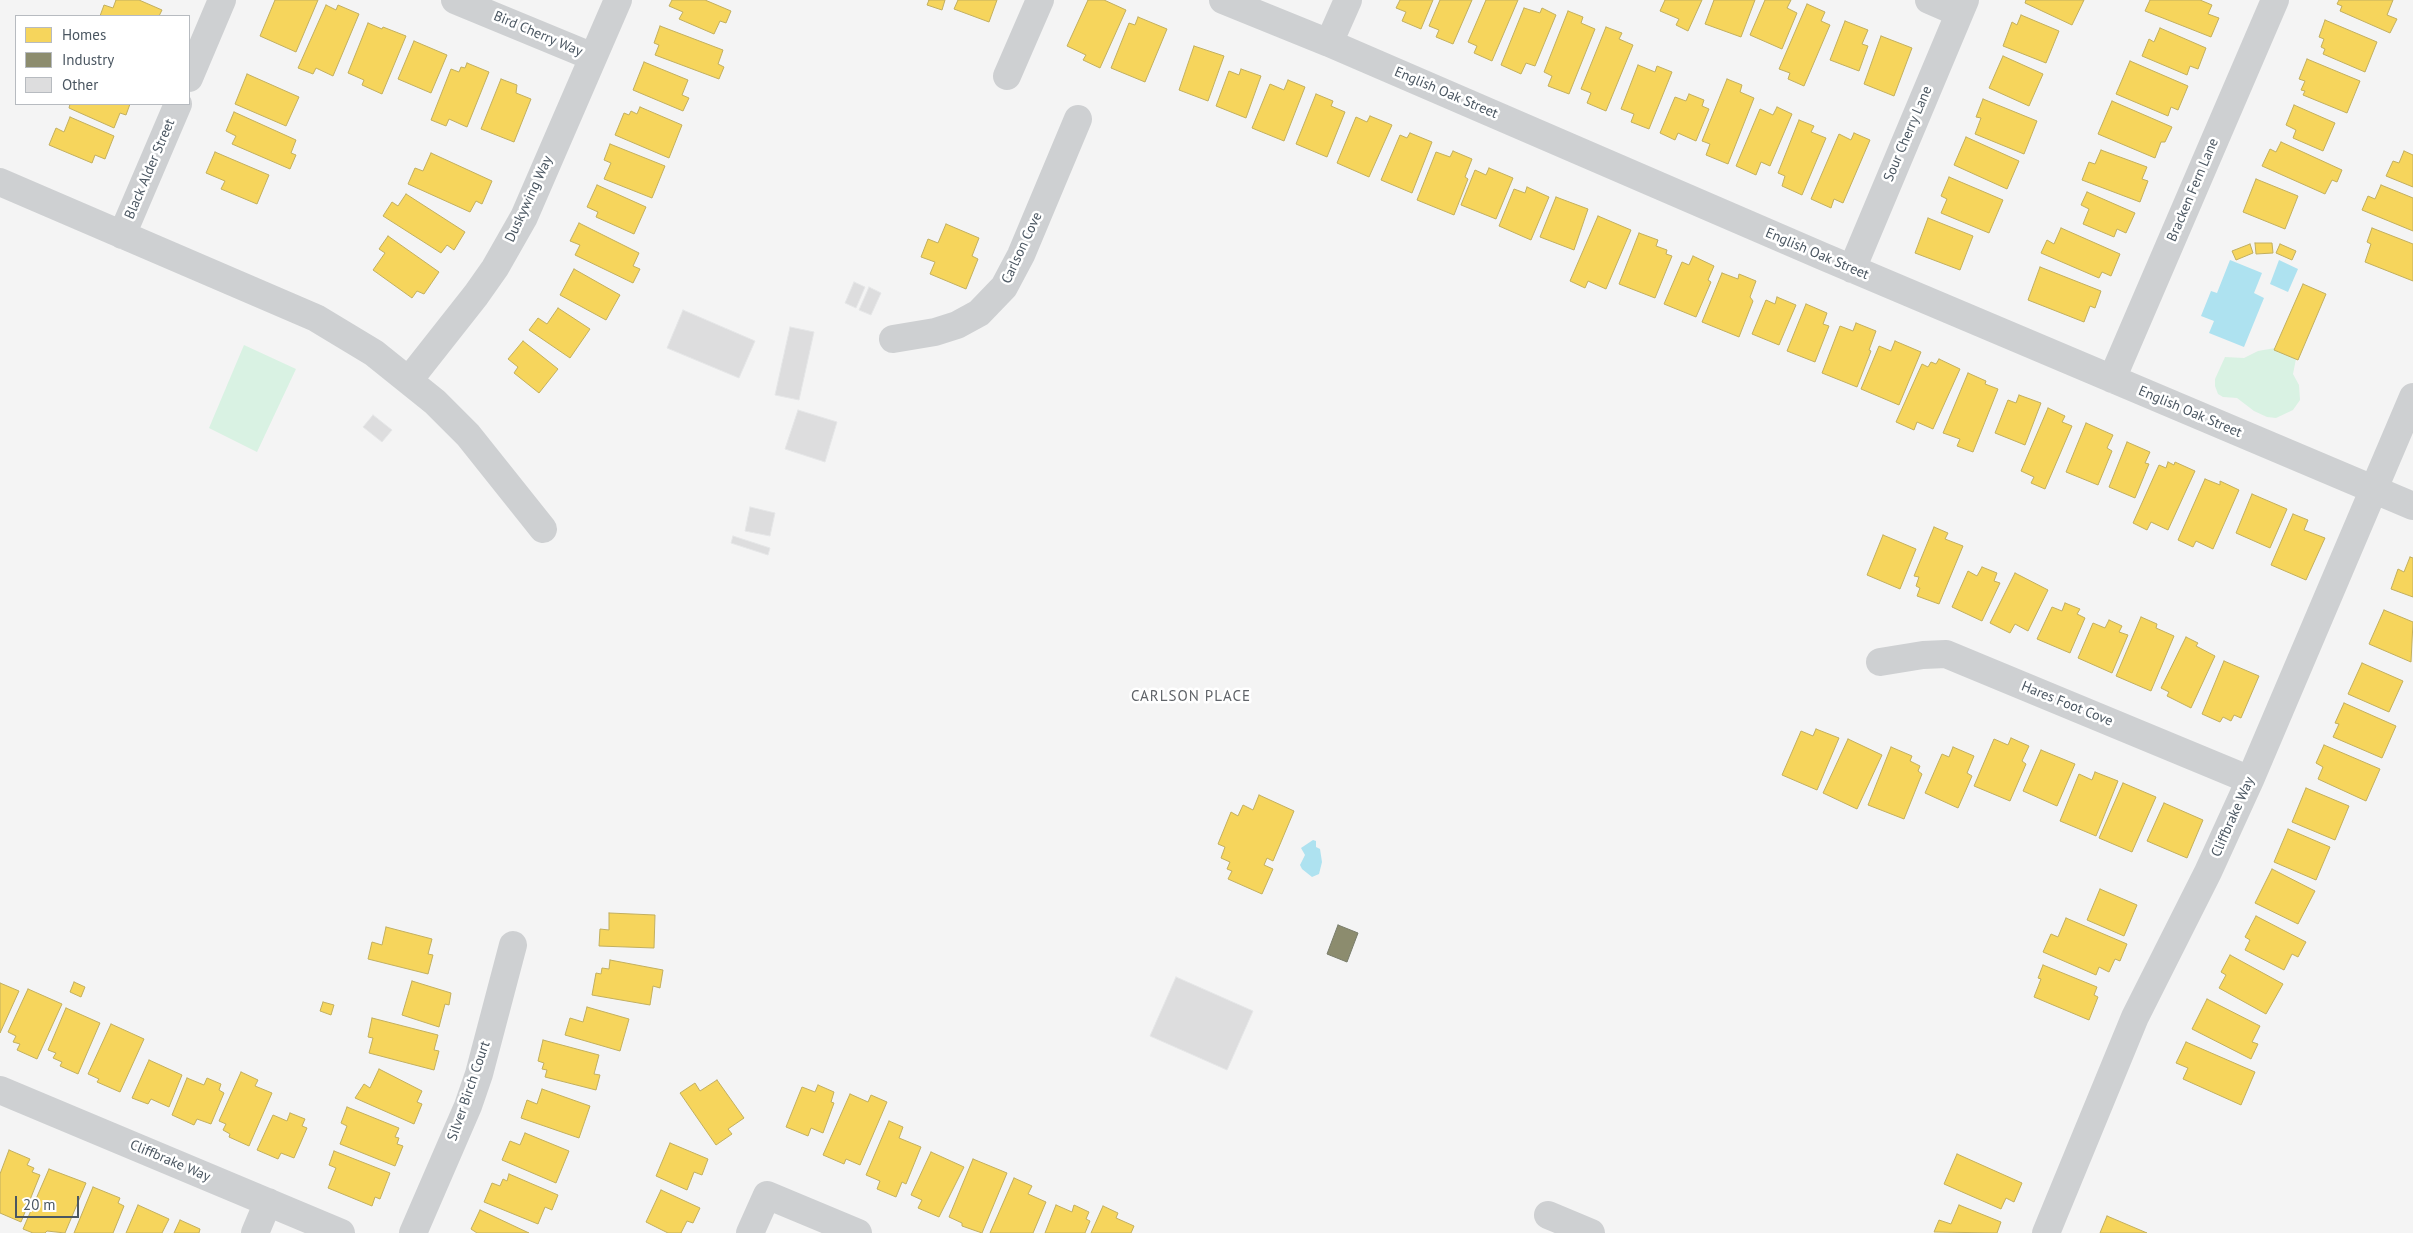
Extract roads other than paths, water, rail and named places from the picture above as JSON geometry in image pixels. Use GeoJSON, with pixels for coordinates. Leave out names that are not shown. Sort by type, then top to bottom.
{"type":"FeatureCollection","features":[{"type":"Feature","properties":{"kind":"street"},"geometry":{"type":"LineString","coordinates":[[190,76],[222,0]]}},
{"type":"Feature","properties":{"kind":"street","name":"Bird Cherry Way"},"geometry":{"type":"LineString","coordinates":[[456,0],[593,57]]}},
{"type":"Feature","properties":{"kind":"street","name":"Duskywing Way"},"geometry":{"type":"LineString","coordinates":[[409,380],[486,282],[524,217],[618,0]]}},
{"type":"Feature","properties":{"kind":"street"},"geometry":{"type":"LineString","coordinates":[[1007,76],[1040,0]]}},
{"type":"Feature","properties":{"kind":"street","name":"English Oak Street"},"geometry":{"type":"LineString","coordinates":[[1223,0],[1328,43],[1852,269],[2413,506]]}},
{"type":"Feature","properties":{"kind":"street"},"geometry":{"type":"LineString","coordinates":[[1328,43],[1348,0]]}},
{"type":"Feature","properties":{"kind":"street"},"geometry":{"type":"LineString","coordinates":[[1929,0],[1962,6]]}},
{"type":"Feature","properties":{"kind":"street","name":"Bracken Fern Lane"},"geometry":{"type":"LineString","coordinates":[[2112,379],[2275,0]]}},
{"type":"Feature","properties":{"kind":"street","name":"Sour Cherry Lane"},"geometry":{"type":"LineString","coordinates":[[1852,269],[1962,6]]}},
{"type":"Feature","properties":{"kind":"street","name":"Black Alder Street"},"geometry":{"type":"LineString","coordinates":[[122,235],[178,105]]}},
{"type":"Feature","properties":{"kind":"street","name":"Carlson Cove"},"geometry":{"type":"LineString","coordinates":[[893,339],[935,332],[957,324],[979,313],[1004,287],[1021,255],[1078,119]]}},
{"type":"Feature","properties":{"kind":"street"},"geometry":{"type":"LineString","coordinates":[[0,182],[316,318],[374,353],[409,380],[468,435],[543,529]]}},
{"type":"Feature","properties":{"kind":"street","name":"Cliffbrake Way"},"geometry":{"type":"LineString","coordinates":[[2046,1233],[2135,1017],[2208,872],[2250,780],[2413,397]]}},
{"type":"Feature","properties":{"kind":"street","name":"Hares Foot Cove"},"geometry":{"type":"LineString","coordinates":[[1880,662],[1923,655],[1946,654],[2250,780]]}},
{"type":"Feature","properties":{"kind":"street","name":"Silver Birch Court"},"geometry":{"type":"LineString","coordinates":[[413,1233],[468,1106],[479,1074],[513,945]]}},
{"type":"Feature","properties":{"kind":"street","name":"Cliffbrake Way"},"geometry":{"type":"LineString","coordinates":[[0,1090],[341,1233]]}},
{"type":"Feature","properties":{"kind":"street"},"geometry":{"type":"LineString","coordinates":[[750,1233],[766,1196],[858,1233]]}},
{"type":"Feature","properties":{"kind":"street"},"geometry":{"type":"LineString","coordinates":[[255,1233],[268,1202]]}},
{"type":"Feature","properties":{"kind":"street"},"geometry":{"type":"LineString","coordinates":[[1548,1214],[1591,1233]]}},
{"type":"Feature","properties":{"kind":"water"},"geometry":{"type":"Polygon","coordinates":[[[2230,260],[2262,273],[2254,293],[2264,298],[2244,347],[2209,333],[2214,321],[2201,316],[2211,291],[2217,293],[2230,260]]]}},
{"type":"Feature","properties":{"kind":"water"},"geometry":{"type":"Polygon","coordinates":[[[2279,260],[2298,269],[2288,292],[2270,284],[2279,260]]]}},
{"type":"Feature","properties":{"kind":"water"},"geometry":{"type":"Polygon","coordinates":[[[1313,840],[1316,841],[1316,847],[1320,849],[1322,862],[1319,874],[1312,877],[1300,865],[1305,855],[1301,848],[1313,840]]]}},
{"type":"Feature","properties":{"kind":"district","name":"CARLSON PLACE"},"geometry":{"type":"Point","coordinates":[1191,697]}}]}
